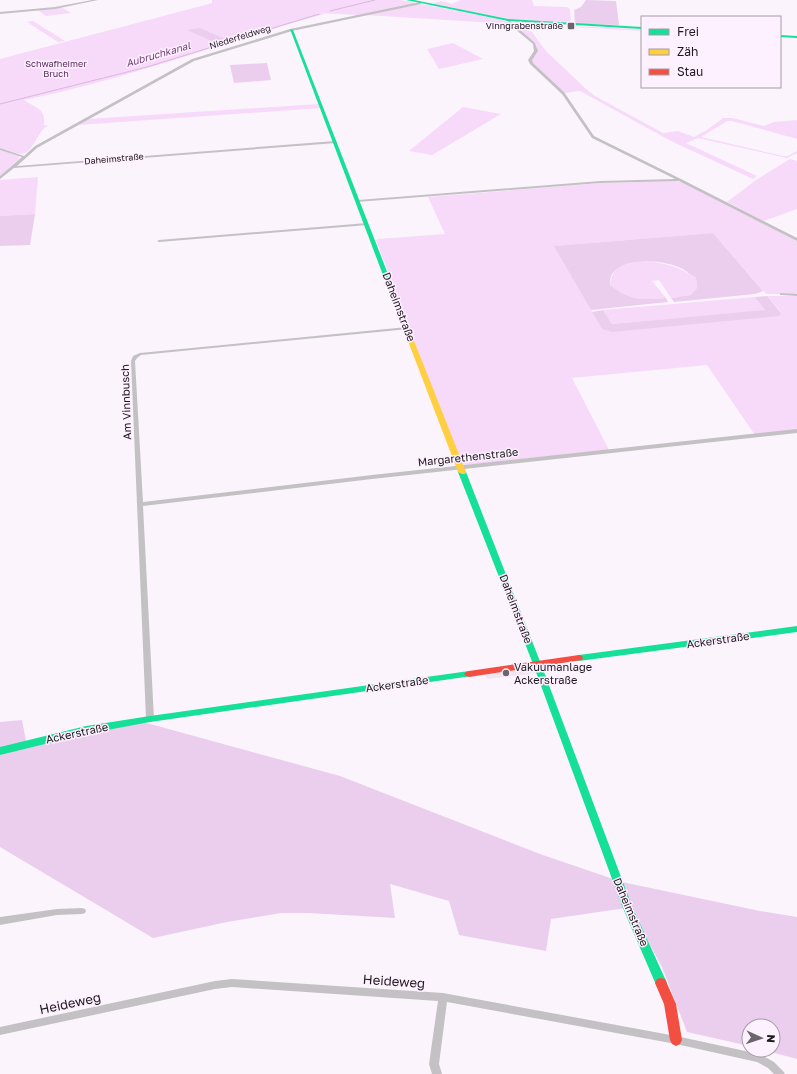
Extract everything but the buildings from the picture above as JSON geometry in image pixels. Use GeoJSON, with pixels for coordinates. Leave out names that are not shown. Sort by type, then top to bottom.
{"type":"FeatureCollection","features":[{"type":"Feature","properties":{"kind":"street"},"geometry":{"type":"LineString","coordinates":[[0,13],[55,8],[97,0]]}},
{"type":"Feature","properties":{"kind":"street"},"geometry":{"type":"LineString","coordinates":[[408,0],[508,20],[641,28]]}},
{"type":"Feature","properties":{"kind":"street","name":"Niederfeldweg"},"geometry":{"type":"LineString","coordinates":[[0,178],[36,147],[193,60],[321,22],[420,3]]}},
{"type":"Feature","properties":{"kind":"street"},"geometry":{"type":"LineString","coordinates":[[508,20],[534,44],[536,51],[530,60],[531,63],[563,93],[593,137],[797,240]]}},
{"type":"Feature","properties":{"kind":"street","name":"Daheimstraße"},"geometry":{"type":"LineString","coordinates":[[291,30],[537,664],[627,906],[670,1004],[676,1040]]}},
{"type":"Feature","properties":{"kind":"street"},"geometry":{"type":"LineString","coordinates":[[781,36],[797,37]]}},
{"type":"Feature","properties":{"kind":"street","name":"Daheimstraße"},"geometry":{"type":"LineString","coordinates":[[14,167],[335,142]]}},
{"type":"Feature","properties":{"kind":"street"},"geometry":{"type":"LineString","coordinates":[[0,149],[24,156]]}},
{"type":"Feature","properties":{"kind":"street"},"geometry":{"type":"LineString","coordinates":[[358,201],[600,182],[680,180]]}},
{"type":"Feature","properties":{"kind":"street"},"geometry":{"type":"LineString","coordinates":[[159,241],[367,224]]}},
{"type":"Feature","properties":{"kind":"street"},"geometry":{"type":"LineString","coordinates":[[782,294],[797,295]]}},
{"type":"Feature","properties":{"kind":"street","name":"Am Vinnbusch"},"geometry":{"type":"LineString","coordinates":[[150,719],[141,504],[133,361],[140,354],[407,328]]}},
{"type":"Feature","properties":{"kind":"street","name":"Margarethenstraße"},"geometry":{"type":"LineString","coordinates":[[141,504],[797,431]]}},
{"type":"Feature","properties":{"kind":"street","name":"Ackerstraße"},"geometry":{"type":"LineString","coordinates":[[0,751],[86,730],[150,719],[797,629]]}},
{"type":"Feature","properties":{"kind":"street"},"geometry":{"type":"LineString","coordinates":[[0,922],[57,912],[82,911]]}},
{"type":"Feature","properties":{"kind":"street","name":"Heideweg"},"geometry":{"type":"LineString","coordinates":[[0,1032],[215,985],[232,983],[443,997],[676,1040],[759,1058],[771,1065],[780,1074]]}},
{"type":"Feature","properties":{"kind":"street"},"geometry":{"type":"LineString","coordinates":[[437,1074],[434,1064],[443,997]]}},
{"type":"Feature","properties":{"kind":"shaded area"},"geometry":{"type":"Polygon","coordinates":[[[586,0],[616,1],[619,25],[575,24],[574,10],[581,7],[586,0]]]}},
{"type":"Feature","properties":{"kind":"shaded area"},"geometry":{"type":"Polygon","coordinates":[[[200,28],[225,39],[214,42],[187,30],[200,28]]]}},
{"type":"Feature","properties":{"kind":"shaded area"},"geometry":{"type":"Polygon","coordinates":[[[267,63],[271,80],[234,83],[230,65],[267,63]]]}},
{"type":"Feature","properties":{"kind":"shaded area"},"geometry":{"type":"Polygon","coordinates":[[[35,214],[30,245],[0,246],[0,216],[35,214]]]}},
{"type":"Feature","properties":{"kind":"shaded area"},"geometry":{"type":"Polygon","coordinates":[[[713,233],[763,291],[755,294],[674,302],[671,298],[691,295],[697,288],[696,278],[683,269],[667,263],[646,261],[636,262],[627,264],[613,273],[610,280],[610,285],[630,297],[643,299],[666,298],[668,302],[591,310],[554,246],[713,233]]]}},
{"type":"Feature","properties":{"kind":"shaded area"},"geometry":{"type":"Polygon","coordinates":[[[767,296],[781,313],[779,316],[612,332],[602,329],[592,312],[603,310],[612,324],[765,310],[755,297],[767,296]]]}},
{"type":"Feature","properties":{"kind":"shaded area"},"geometry":{"type":"Polygon","coordinates":[[[534,667],[537,673],[487,679],[485,673],[534,667]]]}},
{"type":"Feature","properties":{"kind":"shaded area"},"geometry":{"type":"Polygon","coordinates":[[[22,720],[27,746],[87,732],[143,722],[340,776],[540,854],[622,882],[760,911],[797,917],[797,1059],[781,1055],[781,1018],[741,1018],[741,1044],[687,1032],[662,967],[645,936],[633,907],[551,919],[546,951],[459,935],[449,901],[390,884],[395,918],[309,913],[281,913],[227,922],[153,938],[0,847],[0,722],[22,720]]]}},
{"type":"Feature","properties":{"kind":"green space","name":"Schwafheimer Bruch"},"geometry":{"type":"Polygon","coordinates":[[[212,0],[400,0],[503,20],[510,24],[366,15],[370,13],[359,15],[315,13],[325,14],[119,76],[24,100],[39,109],[43,115],[44,125],[48,126],[43,130],[31,148],[24,154],[15,153],[0,148],[0,59],[205,5],[212,3],[212,0]]]}},
{"type":"Feature","properties":{"kind":"green space"},"geometry":{"type":"Polygon","coordinates":[[[461,0],[532,0],[534,6],[567,7],[570,9],[571,24],[509,19],[431,4],[441,1],[452,4],[461,0]]]}},
{"type":"Feature","properties":{"kind":"green space"},"geometry":{"type":"Polygon","coordinates":[[[61,7],[71,13],[46,16],[38,10],[61,7]]]}},
{"type":"Feature","properties":{"kind":"green space"},"geometry":{"type":"Polygon","coordinates":[[[33,21],[65,41],[58,42],[27,22],[33,21]]]}},
{"type":"Feature","properties":{"kind":"green space"},"geometry":{"type":"Polygon","coordinates":[[[516,21],[566,26],[641,29],[641,31],[523,24],[518,25],[526,27],[523,29],[532,32],[546,51],[595,96],[663,133],[678,131],[694,137],[707,130],[723,118],[732,118],[764,126],[774,122],[797,120],[797,139],[732,121],[727,121],[701,137],[783,156],[788,156],[797,151],[797,153],[787,158],[698,138],[686,143],[757,176],[753,179],[671,141],[580,91],[565,93],[533,63],[531,60],[537,51],[536,44],[512,24],[515,23],[511,23],[516,21]]]}},
{"type":"Feature","properties":{"kind":"green space"},"geometry":{"type":"Polygon","coordinates":[[[453,43],[483,59],[439,69],[427,49],[453,43]]]}},
{"type":"Feature","properties":{"kind":"green space"},"geometry":{"type":"Polygon","coordinates":[[[319,104],[321,108],[78,125],[88,119],[319,104]]]}},
{"type":"Feature","properties":{"kind":"green space"},"geometry":{"type":"Polygon","coordinates":[[[463,107],[501,114],[432,155],[409,151],[463,107]]]}},
{"type":"Feature","properties":{"kind":"green space"},"geometry":{"type":"Polygon","coordinates":[[[0,150],[17,155],[20,158],[0,176],[0,150]]]}},
{"type":"Feature","properties":{"kind":"green space"},"geometry":{"type":"Polygon","coordinates":[[[790,159],[797,161],[797,209],[764,221],[727,202],[756,180],[790,159]]]}},
{"type":"Feature","properties":{"kind":"green space"},"geometry":{"type":"Polygon","coordinates":[[[38,177],[35,214],[0,216],[0,180],[38,177]]]}},
{"type":"Feature","properties":{"kind":"green space"},"geometry":{"type":"Polygon","coordinates":[[[682,182],[797,241],[797,294],[766,294],[713,233],[555,246],[602,329],[781,312],[767,296],[797,296],[797,430],[755,435],[707,365],[572,378],[609,450],[464,465],[460,462],[376,240],[445,234],[428,197],[602,183],[682,182]]]}},
{"type":"Feature","properties":{"kind":"green space"},"geometry":{"type":"Polygon","coordinates":[[[639,261],[662,263],[682,270],[696,278],[697,288],[691,295],[671,298],[659,280],[652,281],[666,298],[643,299],[630,297],[610,285],[613,274],[619,267],[639,261]]]}},
{"type":"Feature","properties":{"kind":"green space"},"geometry":{"type":"Polygon","coordinates":[[[755,297],[766,310],[612,324],[603,310],[755,297]]]}},
{"type":"Feature","properties":{"kind":"waterway","name":"Aubruchkanal"},"geometry":{"type":"LineString","coordinates":[[330,11],[375,0]]}},
{"type":"Feature","properties":{"kind":"waterway","name":"Aubruchkanal"},"geometry":{"type":"LineString","coordinates":[[0,104],[147,67],[319,14]]}},
{"type":"Feature","properties":{"kind":"traffic: fast"},"geometry":{"type":"LineString","coordinates":[[408,0],[508,20],[641,28]]}},
{"type":"Feature","properties":{"kind":"traffic: fast"},"geometry":{"type":"LineString","coordinates":[[291,30],[406,328]]}},
{"type":"Feature","properties":{"kind":"traffic: fast"},"geometry":{"type":"LineString","coordinates":[[781,36],[797,37]]}},
{"type":"Feature","properties":{"kind":"traffic: fast"},"geometry":{"type":"LineString","coordinates":[[462,472],[537,664],[627,906],[661,983]]}},
{"type":"Feature","properties":{"kind":"traffic: fast"},"geometry":{"type":"LineString","coordinates":[[579,658],[797,629]]}},
{"type":"Feature","properties":{"kind":"traffic: fast"},"geometry":{"type":"LineString","coordinates":[[0,751],[86,730],[150,719],[469,674]]}},
{"type":"Feature","properties":{"kind":"traffic: slow"},"geometry":{"type":"LineString","coordinates":[[406,328],[462,472]]}},
{"type":"Feature","properties":{"kind":"traffic: jam"},"geometry":{"type":"LineString","coordinates":[[469,674],[579,658]]}},
{"type":"Feature","properties":{"kind":"traffic: jam"},"geometry":{"type":"LineString","coordinates":[[661,983],[670,1004],[676,1040]]}},
{"type":"Feature","properties":{"kind":"place","name":"Vinngrabenstraße"},"geometry":{"type":"Point","coordinates":[571,26]}},
{"type":"Feature","properties":{"kind":"place","name":"Vakuumanlage Ackerstraße"},"geometry":{"type":"Point","coordinates":[506,673]}}]}
